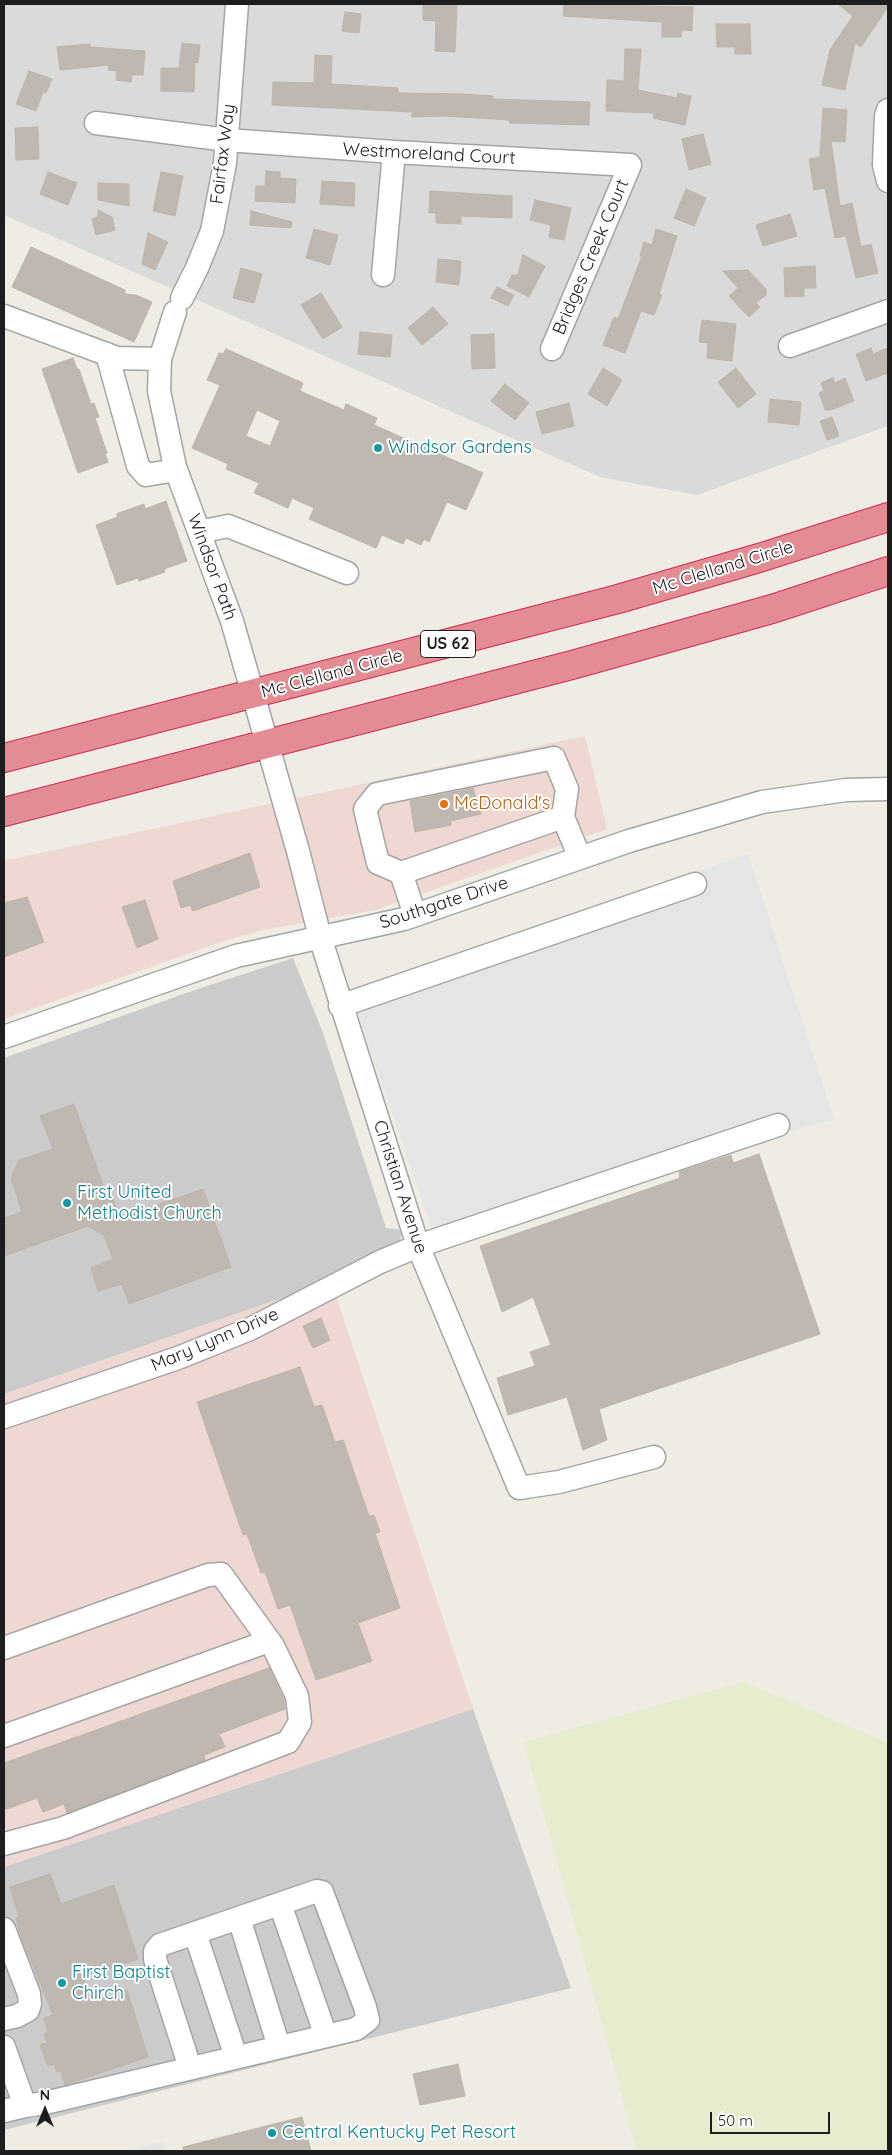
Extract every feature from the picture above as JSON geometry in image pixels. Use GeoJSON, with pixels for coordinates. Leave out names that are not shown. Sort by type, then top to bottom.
{"type":"FeatureCollection","features":[{"type":"Feature","properties":{"kind":"highway","name":"Mc Clelland Circle"},"geometry":{"type":"LineString","coordinates":[[4,758],[628,596],[888,517]]}},
{"type":"Feature","properties":{"kind":"highway"},"geometry":{"type":"LineString","coordinates":[[4,812],[488,687],[699,630],[888,572]]}},
{"type":"Feature","properties":{"kind":"street","name":"Fairfax Way"},"geometry":{"type":"LineString","coordinates":[[159,391],[160,359],[179,305],[212,231],[225,164],[237,4]]}},
{"type":"Feature","properties":{"kind":"street"},"geometry":{"type":"LineString","coordinates":[[888,110],[886,116],[884,165],[888,181]]}},
{"type":"Feature","properties":{"kind":"street","name":"Westmoreland Court"},"geometry":{"type":"LineString","coordinates":[[96,123],[227,140],[394,152],[630,165]]}},
{"type":"Feature","properties":{"kind":"street"},"geometry":{"type":"LineString","coordinates":[[383,275],[394,152]]}},
{"type":"Feature","properties":{"kind":"street","name":"Bridges Creek Court"},"geometry":{"type":"LineString","coordinates":[[552,349],[630,165]]}},
{"type":"Feature","properties":{"kind":"street"},"geometry":{"type":"LineString","coordinates":[[790,346],[888,312]]}},
{"type":"Feature","properties":{"kind":"street"},"geometry":{"type":"LineString","coordinates":[[4,316],[118,358],[160,359]]}},
{"type":"Feature","properties":{"kind":"street"},"geometry":{"type":"LineString","coordinates":[[107,354],[138,466],[146,475],[176,470]]}},
{"type":"Feature","properties":{"kind":"street","name":"Windsor Path"},"geometry":{"type":"LineString","coordinates":[[159,391],[176,470],[232,621],[267,744]]}},
{"type":"Feature","properties":{"kind":"street"},"geometry":{"type":"LineString","coordinates":[[199,532],[228,526],[348,573]]}},
{"type":"Feature","properties":{"kind":"street","name":"Christian Avenue"},"geometry":{"type":"LineString","coordinates":[[267,744],[340,1006],[418,1246],[519,1488],[559,1482],[654,1457]]}},
{"type":"Feature","properties":{"kind":"street"},"geometry":{"type":"LineString","coordinates":[[563,817],[401,873],[378,864],[365,809],[377,794],[554,758],[567,789],[563,817],[580,858]]}},
{"type":"Feature","properties":{"kind":"street","name":"Southgate Drive"},"geometry":{"type":"LineString","coordinates":[[4,1037],[236,956],[415,915],[629,841],[762,802],[846,790],[888,789]]}},
{"type":"Feature","properties":{"kind":"street"},"geometry":{"type":"LineString","coordinates":[[401,873],[415,915]]}},
{"type":"Feature","properties":{"kind":"street"},"geometry":{"type":"LineString","coordinates":[[340,1006],[694,884]]}},
{"type":"Feature","properties":{"kind":"street","name":"Mary Lynn Drive"},"geometry":{"type":"LineString","coordinates":[[4,1418],[178,1358],[250,1329],[380,1262],[418,1246],[778,1125]]}},
{"type":"Feature","properties":{"kind":"street"},"geometry":{"type":"LineString","coordinates":[[4,1648],[208,1576],[221,1574],[269,1640],[297,1696],[300,1722],[288,1742],[63,1828],[4,1844]]}},
{"type":"Feature","properties":{"kind":"street"},"geometry":{"type":"LineString","coordinates":[[4,1736],[269,1640]]}},
{"type":"Feature","properties":{"kind":"street"},"geometry":{"type":"LineString","coordinates":[[4,2111],[45,2103],[356,2029],[368,2020],[365,2007],[322,1892],[317,1891],[160,1945],[155,1951],[155,1959],[189,2068]]}},
{"type":"Feature","properties":{"kind":"street"},"geometry":{"type":"LineString","coordinates":[[280,1904],[326,2036]]}},
{"type":"Feature","properties":{"kind":"street"},"geometry":{"type":"LineString","coordinates":[[239,1918],[279,2047]]}},
{"type":"Feature","properties":{"kind":"street"},"geometry":{"type":"LineString","coordinates":[[4,1929],[29,1994],[30,2004],[28,2010],[17,2016],[4,2019]]}},
{"type":"Feature","properties":{"kind":"street"},"geometry":{"type":"LineString","coordinates":[[195,1933],[236,2057]]}},
{"type":"Feature","properties":{"kind":"street"},"geometry":{"type":"LineString","coordinates":[[4,2047],[25,2106]]}},
{"type":"Feature","properties":{"kind":"shaded area"},"geometry":{"type":"Polygon","coordinates":[[[4,4],[888,4],[888,426],[697,495],[600,477],[4,215],[4,4]]]}},
{"type":"Feature","properties":{"kind":"shaded area"},"geometry":{"type":"Polygon","coordinates":[[[585,736],[607,829],[375,910],[263,930],[221,942],[4,1019],[4,861],[585,736]]]}},
{"type":"Feature","properties":{"kind":"shaded area"},"geometry":{"type":"Polygon","coordinates":[[[748,854],[834,1119],[434,1234],[351,994],[748,854]]]}},
{"type":"Feature","properties":{"kind":"shaded area"},"geometry":{"type":"Polygon","coordinates":[[[293,958],[323,1033],[386,1228],[403,1230],[398,1247],[331,1281],[4,1394],[4,1058],[189,992],[293,958]]]}},
{"type":"Feature","properties":{"kind":"shaded area"},"geometry":{"type":"Polygon","coordinates":[[[331,1281],[473,1709],[4,1867],[4,1394],[331,1281]]]}},
{"type":"Feature","properties":{"kind":"shaded area"},"geometry":{"type":"Polygon","coordinates":[[[473,1709],[571,1988],[4,2130],[4,1867],[473,1709]]]}},
{"type":"Feature","properties":{"kind":"shaded area"},"geometry":{"type":"Polygon","coordinates":[[[163,2142],[166,2151],[125,2151],[163,2142]]]}},
{"type":"Feature","properties":{"kind":"green space"},"geometry":{"type":"Polygon","coordinates":[[[744,1682],[888,1743],[888,2151],[637,2151],[524,1742],[744,1682]]]}},
{"type":"Feature","properties":{"kind":"building"},"geometry":{"type":"Polygon","coordinates":[[[423,4],[457,4],[455,52],[435,51],[436,21],[423,20],[423,4]]]}},
{"type":"Feature","properties":{"kind":"building"},"geometry":{"type":"Polygon","coordinates":[[[564,4],[642,4],[642,6],[693,7],[692,31],[682,30],[681,37],[662,37],[662,22],[563,16],[564,4]]]}},
{"type":"Feature","properties":{"kind":"building"},"geometry":{"type":"Polygon","coordinates":[[[838,4],[888,4],[888,7],[861,47],[855,43],[845,90],[822,85],[830,50],[853,16],[838,4]]]}},
{"type":"Feature","properties":{"kind":"building"},"geometry":{"type":"Polygon","coordinates":[[[345,12],[361,14],[359,33],[342,31],[345,12]]]}},
{"type":"Feature","properties":{"kind":"building"},"geometry":{"type":"Polygon","coordinates":[[[716,24],[750,24],[751,54],[735,54],[735,47],[717,47],[716,24]]]}},
{"type":"Feature","properties":{"kind":"building"},"geometry":{"type":"Polygon","coordinates":[[[182,43],[200,45],[198,63],[195,62],[194,92],[161,91],[161,68],[179,68],[182,43]]]}},
{"type":"Feature","properties":{"kind":"building"},"geometry":{"type":"Polygon","coordinates":[[[90,44],[90,47],[145,51],[143,75],[132,75],[131,82],[116,80],[117,71],[108,70],[109,65],[60,70],[57,47],[90,44]]]}},
{"type":"Feature","properties":{"kind":"building"},"geometry":{"type":"Polygon","coordinates":[[[625,49],[641,49],[638,90],[677,98],[678,93],[691,96],[685,125],[653,118],[654,113],[606,111],[607,80],[624,81],[625,49]]]}},
{"type":"Feature","properties":{"kind":"building"},"geometry":{"type":"Polygon","coordinates":[[[315,55],[332,56],[331,84],[398,88],[398,93],[462,94],[493,96],[493,99],[590,102],[589,125],[509,123],[509,120],[446,116],[412,117],[412,112],[272,105],[273,82],[314,83],[315,55]]]}},
{"type":"Feature","properties":{"kind":"building"},"geometry":{"type":"Polygon","coordinates":[[[29,71],[52,79],[46,93],[43,92],[36,111],[16,104],[29,71]]]}},
{"type":"Feature","properties":{"kind":"building"},"geometry":{"type":"Polygon","coordinates":[[[823,108],[847,110],[845,142],[831,141],[840,206],[852,203],[861,247],[871,244],[878,273],[856,278],[846,236],[835,238],[825,188],[814,190],[809,159],[820,157],[823,108]]]}},
{"type":"Feature","properties":{"kind":"building"},"geometry":{"type":"Polygon","coordinates":[[[38,127],[39,159],[16,160],[15,128],[38,127]]]}},
{"type":"Feature","properties":{"kind":"building"},"geometry":{"type":"Polygon","coordinates":[[[703,134],[711,164],[689,170],[682,139],[703,134]]]}},
{"type":"Feature","properties":{"kind":"building"},"geometry":{"type":"Polygon","coordinates":[[[266,171],[280,172],[280,178],[296,179],[295,203],[255,201],[256,186],[265,186],[266,171]]]}},
{"type":"Feature","properties":{"kind":"building"},"geometry":{"type":"Polygon","coordinates":[[[48,172],[77,183],[68,205],[40,194],[48,172]]]}},
{"type":"Feature","properties":{"kind":"building"},"geometry":{"type":"Polygon","coordinates":[[[161,172],[183,176],[175,216],[153,211],[161,172]]]}},
{"type":"Feature","properties":{"kind":"building"},"geometry":{"type":"Polygon","coordinates":[[[322,181],[355,183],[354,206],[320,204],[322,181]]]}},
{"type":"Feature","properties":{"kind":"building"},"geometry":{"type":"Polygon","coordinates":[[[98,183],[129,184],[129,206],[98,200],[98,183]]]}},
{"type":"Feature","properties":{"kind":"building"},"geometry":{"type":"Polygon","coordinates":[[[686,189],[706,198],[694,226],[674,218],[686,189]]]}},
{"type":"Feature","properties":{"kind":"building"},"geometry":{"type":"Polygon","coordinates":[[[430,191],[512,196],[512,218],[461,216],[461,224],[436,223],[436,213],[429,213],[430,191]]]}},
{"type":"Feature","properties":{"kind":"building"},"geometry":{"type":"Polygon","coordinates":[[[535,200],[571,208],[564,240],[549,237],[551,225],[530,220],[535,200]]]}},
{"type":"Feature","properties":{"kind":"building"},"geometry":{"type":"Polygon","coordinates":[[[98,210],[112,217],[115,230],[96,235],[92,219],[98,217],[98,210]]]}},
{"type":"Feature","properties":{"kind":"building"},"geometry":{"type":"Polygon","coordinates":[[[251,211],[292,222],[291,228],[250,225],[251,211]]]}},
{"type":"Feature","properties":{"kind":"building"},"geometry":{"type":"Polygon","coordinates":[[[790,214],[797,236],[763,246],[756,225],[790,214]]]}},
{"type":"Feature","properties":{"kind":"building"},"geometry":{"type":"Polygon","coordinates":[[[314,229],[338,235],[330,265],[306,258],[314,229]]]}},
{"type":"Feature","properties":{"kind":"building"},"geometry":{"type":"Polygon","coordinates":[[[656,229],[677,236],[659,294],[662,295],[654,315],[641,311],[625,353],[603,345],[614,317],[618,319],[642,256],[640,256],[644,242],[652,245],[656,229]]]}},
{"type":"Feature","properties":{"kind":"building"},"geometry":{"type":"Polygon","coordinates":[[[148,233],[168,242],[155,270],[142,264],[148,233]]]}},
{"type":"Feature","properties":{"kind":"building"},"geometry":{"type":"Polygon","coordinates":[[[31,247],[125,290],[125,294],[136,295],[152,302],[134,342],[12,287],[31,247]]]}},
{"type":"Feature","properties":{"kind":"building"},"geometry":{"type":"Polygon","coordinates":[[[523,255],[545,266],[529,297],[507,286],[512,275],[518,275],[523,255]]]}},
{"type":"Feature","properties":{"kind":"building"},"geometry":{"type":"Polygon","coordinates":[[[438,259],[461,261],[459,285],[436,282],[438,259]]]}},
{"type":"Feature","properties":{"kind":"building"},"geometry":{"type":"Polygon","coordinates":[[[815,266],[816,288],[804,288],[804,296],[785,297],[784,268],[815,266]]]}},
{"type":"Feature","properties":{"kind":"building"},"geometry":{"type":"Polygon","coordinates":[[[241,268],[262,274],[254,303],[233,298],[241,268]]]}},
{"type":"Feature","properties":{"kind":"building"},"geometry":{"type":"Polygon","coordinates":[[[748,270],[766,289],[766,295],[756,303],[760,307],[749,317],[729,296],[738,288],[723,271],[748,270]]]}},
{"type":"Feature","properties":{"kind":"building"},"geometry":{"type":"Polygon","coordinates":[[[497,287],[514,295],[508,306],[491,298],[497,287]]]}},
{"type":"Feature","properties":{"kind":"building"},"geometry":{"type":"Polygon","coordinates":[[[321,293],[342,327],[323,339],[301,305],[321,293]]]}},
{"type":"Feature","properties":{"kind":"building"},"geometry":{"type":"Polygon","coordinates":[[[433,307],[448,324],[422,345],[408,328],[433,307]]]}},
{"type":"Feature","properties":{"kind":"building"},"geometry":{"type":"Polygon","coordinates":[[[702,320],[736,324],[732,361],[707,358],[708,343],[699,342],[702,320]]]}},
{"type":"Feature","properties":{"kind":"building"},"geometry":{"type":"Polygon","coordinates":[[[360,332],[392,335],[390,357],[358,354],[360,332]]]}},
{"type":"Feature","properties":{"kind":"building"},"geometry":{"type":"Polygon","coordinates":[[[494,334],[495,368],[472,369],[471,335],[494,334]]]}},
{"type":"Feature","properties":{"kind":"building"},"geometry":{"type":"Polygon","coordinates":[[[871,348],[873,354],[888,348],[888,373],[866,381],[856,354],[871,348]]]}},
{"type":"Feature","properties":{"kind":"building","name":"Windsor Gardens"},"geometry":{"type":"Polygon","coordinates":[[[226,349],[303,383],[300,391],[344,410],[346,404],[377,418],[374,425],[483,473],[466,510],[447,502],[429,542],[424,539],[421,545],[406,538],[403,544],[382,535],[376,548],[309,519],[314,508],[292,498],[288,508],[254,493],[259,483],[226,469],[228,464],[192,448],[220,385],[207,380],[219,353],[223,354],[226,349]],[[257,410],[246,436],[270,446],[280,421],[257,410]]]}},
{"type":"Feature","properties":{"kind":"building"},"geometry":{"type":"Polygon","coordinates":[[[73,358],[77,369],[79,369],[91,404],[94,403],[99,417],[95,418],[107,453],[105,454],[108,462],[78,473],[42,369],[73,358]]]}},
{"type":"Feature","properties":{"kind":"building"},"geometry":{"type":"Polygon","coordinates":[[[603,368],[622,380],[607,406],[588,394],[603,368]]]}},
{"type":"Feature","properties":{"kind":"building"},"geometry":{"type":"Polygon","coordinates":[[[736,368],[756,394],[738,408],[718,382],[736,368]]]}},
{"type":"Feature","properties":{"kind":"building"},"geometry":{"type":"Polygon","coordinates":[[[833,378],[835,383],[845,378],[854,401],[831,410],[825,410],[819,393],[824,391],[821,383],[833,378]]]}},
{"type":"Feature","properties":{"kind":"building"},"geometry":{"type":"Polygon","coordinates":[[[505,384],[529,403],[515,420],[491,401],[505,384]]]}},
{"type":"Feature","properties":{"kind":"building"},"geometry":{"type":"Polygon","coordinates":[[[770,399],[801,402],[799,425],[768,422],[770,399]]]}},
{"type":"Feature","properties":{"kind":"building"},"geometry":{"type":"Polygon","coordinates":[[[569,403],[574,426],[542,434],[536,412],[569,403]]]}},
{"type":"Feature","properties":{"kind":"building"},"geometry":{"type":"Polygon","coordinates":[[[832,417],[839,436],[827,440],[820,421],[832,417]]]}},
{"type":"Feature","properties":{"kind":"building"},"geometry":{"type":"Polygon","coordinates":[[[166,501],[187,561],[164,569],[165,572],[139,581],[138,578],[117,585],[96,525],[118,517],[116,514],[144,504],[145,509],[166,501]]]}},
{"type":"Feature","properties":{"kind":"building","name":"McDonald's"},"geometry":{"type":"Polygon","coordinates":[[[473,788],[481,814],[451,821],[451,825],[415,832],[410,801],[473,788]]]}},
{"type":"Feature","properties":{"kind":"building"},"geometry":{"type":"Polygon","coordinates":[[[250,853],[260,887],[193,911],[190,905],[181,908],[173,881],[250,853]]]}},
{"type":"Feature","properties":{"kind":"building"},"geometry":{"type":"Polygon","coordinates":[[[27,897],[44,942],[4,957],[4,903],[27,897]]]}},
{"type":"Feature","properties":{"kind":"building"},"geometry":{"type":"Polygon","coordinates":[[[145,900],[158,939],[137,948],[122,907],[145,900]]]}},
{"type":"Feature","properties":{"kind":"building","name":"First United Methodist Church"},"geometry":{"type":"Polygon","coordinates":[[[74,1104],[105,1191],[111,1193],[120,1218],[203,1189],[231,1267],[129,1304],[122,1284],[98,1291],[91,1268],[113,1259],[104,1235],[88,1226],[4,1256],[4,1218],[22,1212],[11,1178],[19,1160],[53,1149],[40,1116],[74,1104]]]}},
{"type":"Feature","properties":{"kind":"building"},"geometry":{"type":"Polygon","coordinates":[[[759,1154],[820,1334],[599,1409],[607,1440],[583,1450],[567,1397],[508,1415],[497,1378],[535,1366],[530,1352],[551,1345],[533,1297],[502,1312],[480,1246],[680,1178],[679,1172],[731,1155],[733,1163],[759,1154]]]}},
{"type":"Feature","properties":{"kind":"building"},"geometry":{"type":"Polygon","coordinates":[[[321,1318],[330,1340],[313,1348],[303,1326],[321,1318]]]}},
{"type":"Feature","properties":{"kind":"building"},"geometry":{"type":"Polygon","coordinates":[[[300,1367],[314,1407],[322,1405],[335,1442],[343,1440],[369,1516],[374,1515],[380,1532],[375,1533],[400,1608],[358,1623],[372,1661],[316,1680],[290,1605],[278,1609],[265,1572],[261,1573],[247,1534],[243,1535],[197,1402],[300,1367]]]}},
{"type":"Feature","properties":{"kind":"building"},"geometry":{"type":"Polygon","coordinates":[[[269,1668],[284,1700],[285,1709],[219,1734],[225,1747],[204,1755],[205,1760],[67,1813],[64,1804],[43,1812],[37,1798],[4,1810],[4,1763],[269,1668]]]}},
{"type":"Feature","properties":{"kind":"building","name":"First Baptist Chirch"},"geometry":{"type":"Polygon","coordinates":[[[50,1874],[61,1904],[114,1885],[138,1959],[84,1977],[92,2003],[127,1990],[148,2057],[65,2085],[61,2071],[57,2072],[54,2064],[48,2066],[40,2045],[47,2043],[44,2034],[48,2032],[44,2018],[53,2015],[21,1936],[16,1918],[19,1917],[10,1887],[50,1874]]]}},
{"type":"Feature","properties":{"kind":"building"},"geometry":{"type":"Polygon","coordinates":[[[458,2064],[465,2096],[420,2105],[413,2074],[458,2064]]]}},
{"type":"Feature","properties":{"kind":"building","name":"Central Kentucky Pet Resort"},"geometry":{"type":"Polygon","coordinates":[[[302,2117],[311,2151],[183,2151],[183,2147],[302,2117]]]}},
{"type":"Feature","properties":{"kind":"place","name":"Windsor Gardens"},"geometry":{"type":"Point","coordinates":[378,448]}},
{"type":"Feature","properties":{"kind":"place","name":"McDonald's"},"geometry":{"type":"Point","coordinates":[444,804]}},
{"type":"Feature","properties":{"kind":"place","name":"First United Methodist Church"},"geometry":{"type":"Point","coordinates":[67,1203]}},
{"type":"Feature","properties":{"kind":"place","name":"First Baptist Chirch"},"geometry":{"type":"Point","coordinates":[62,1983]}},
{"type":"Feature","properties":{"kind":"place","name":"Central Kentucky Pet Resort"},"geometry":{"type":"Point","coordinates":[272,2133]}}]}
